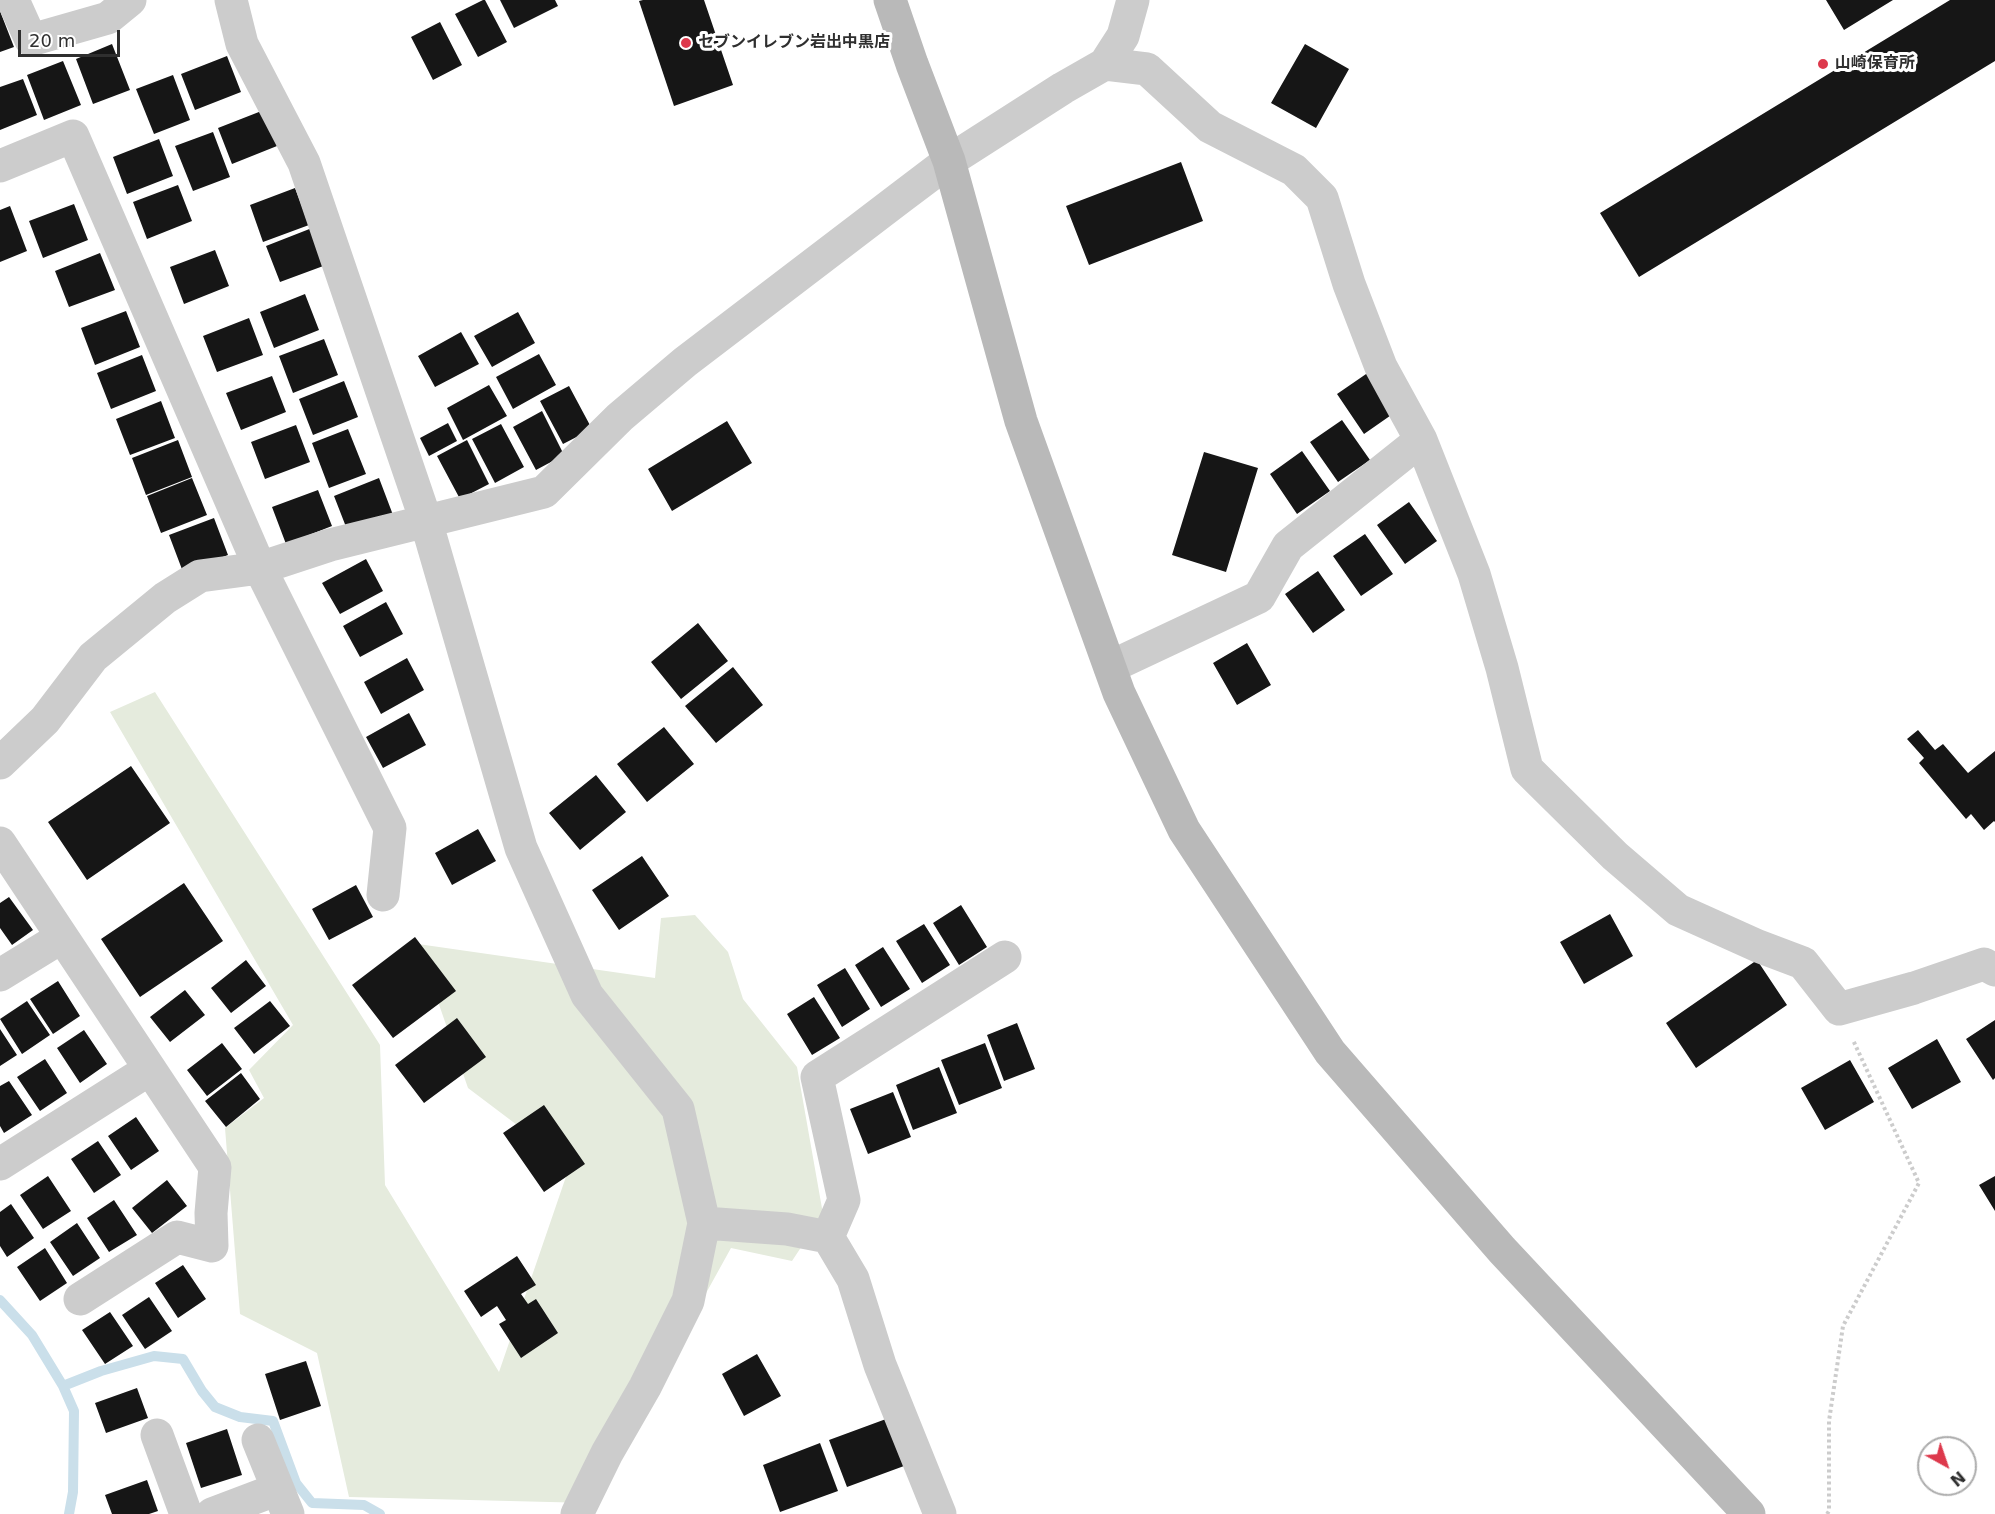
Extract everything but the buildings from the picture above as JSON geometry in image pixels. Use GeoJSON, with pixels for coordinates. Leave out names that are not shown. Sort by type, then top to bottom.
{"type":"FeatureCollection","features":[{"type":"Feature","properties":{"kind":"street"},"geometry":{"type":"LineString","coordinates":[[13,0],[31,40],[108,18],[130,0]]}},
{"type":"Feature","properties":{"kind":"street"},"geometry":{"type":"LineString","coordinates":[[231,0],[242,44],[304,163],[426,521],[521,848],[587,995],[678,1109],[704,1223],[688,1301],[577,1514]]}},
{"type":"Feature","properties":{"kind":"street"},"geometry":{"type":"LineString","coordinates":[[890,0],[949,161],[1021,421],[1119,693],[1184,830],[1330,1052],[1502,1250],[1749,1514]]}},
{"type":"Feature","properties":{"kind":"street"},"geometry":{"type":"LineString","coordinates":[[0,763],[45,720],[93,657],[165,598],[200,576],[260,568],[330,545],[544,492],[620,417],[685,362],[949,161],[1105,64],[1123,36],[1133,0]]}},
{"type":"Feature","properties":{"kind":"street"},"geometry":{"type":"LineString","coordinates":[[1105,64],[1147,69],[1210,127],[1294,170],[1322,198],[1349,284],[1381,367],[1421,440],[1474,574],[1502,668],[1527,769],[1615,856],[1678,910],[1758,946],[1803,963],[1839,1009],[1914,988],[1984,964],[1995,970]]}},
{"type":"Feature","properties":{"kind":"street"},"geometry":{"type":"LineString","coordinates":[[0,166],[73,136],[260,568],[390,828],[383,895]]}},
{"type":"Feature","properties":{"kind":"street"},"geometry":{"type":"LineString","coordinates":[[1110,668],[1259,597],[1288,546],[1421,440]]}},
{"type":"Feature","properties":{"kind":"street"},"geometry":{"type":"LineString","coordinates":[[0,843],[215,1167],[211,1213],[212,1246],[177,1237],[80,1299]]}},
{"type":"Feature","properties":{"kind":"street"},"geometry":{"type":"LineString","coordinates":[[0,975],[62,937]]}},
{"type":"Feature","properties":{"kind":"street"},"geometry":{"type":"LineString","coordinates":[[828,1238],[844,1200],[817,1077],[1005,957]]}},
{"type":"Feature","properties":{"kind":"street"},"geometry":{"type":"LineString","coordinates":[[0,1164],[150,1069]]}},
{"type":"Feature","properties":{"kind":"street"},"geometry":{"type":"LineString","coordinates":[[704,1223],[787,1229],[828,1238],[853,1279],[880,1365],[940,1514]]}},
{"type":"Feature","properties":{"kind":"street"},"geometry":{"type":"LineString","coordinates":[[157,1435],[186,1514]]}},
{"type":"Feature","properties":{"kind":"street"},"geometry":{"type":"LineString","coordinates":[[212,1514],[283,1501],[258,1440]]}},
{"type":"Feature","properties":{"kind":"path"},"geometry":{"type":"LineString","coordinates":[[1827,1514],[1829,1511],[1829,1421],[1843,1326],[1919,1183],[1839,1009]]}},
{"type":"Feature","properties":{"kind":"shaded area"},"geometry":{"type":"Polygon","coordinates":[[[155,692],[380,1045],[385,1185],[499,1372],[570,1165],[468,1088],[418,944],[655,978],[661,918],[695,915],[728,952],[743,999],[797,1067],[823,1214],[792,1261],[731,1248],[590,1503],[349,1497],[317,1353],[240,1314],[225,1128],[264,1098],[249,1070],[293,1025],[110,712],[155,692]]]}},
{"type":"Feature","properties":{"kind":"waterway"},"geometry":{"type":"LineString","coordinates":[[0,1300],[32,1335],[63,1386],[74,1411],[73,1492],[69,1514]]}},
{"type":"Feature","properties":{"kind":"waterway"},"geometry":{"type":"LineString","coordinates":[[63,1386],[101,1371],[154,1356],[183,1359],[202,1391],[215,1407],[240,1417],[273,1421],[296,1483],[312,1503],[364,1505],[380,1514]]}},
{"type":"Feature","properties":{"kind":"place","name":"セブンイレブン岩出中黒店"},"geometry":{"type":"Point","coordinates":[686,43]}},
{"type":"Feature","properties":{"kind":"place","name":"山崎保育所"},"geometry":{"type":"Point","coordinates":[1823,64]}}]}
